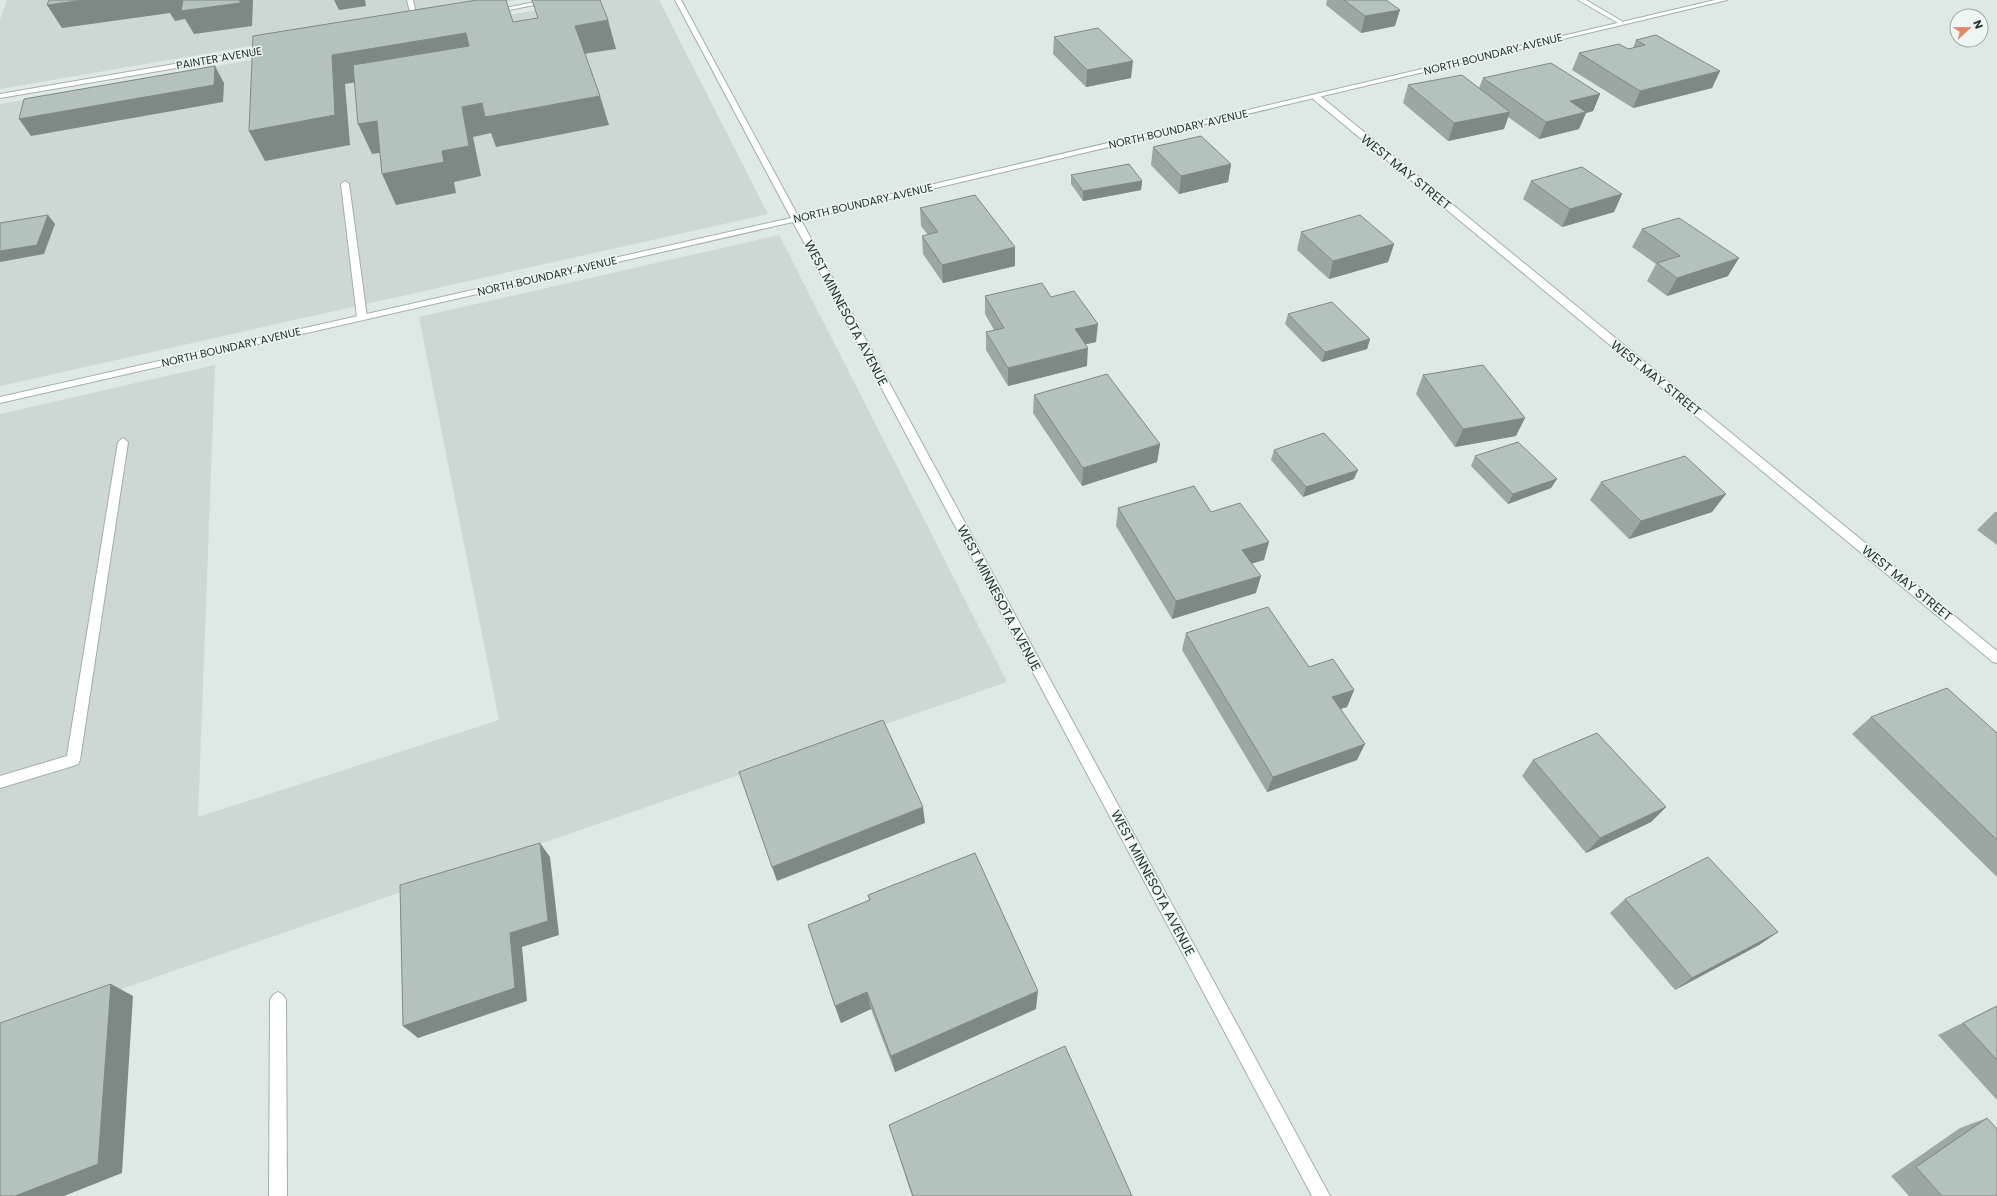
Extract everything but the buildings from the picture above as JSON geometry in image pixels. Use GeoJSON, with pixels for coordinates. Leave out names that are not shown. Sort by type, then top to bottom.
{"type":"FeatureCollection","features":[{"type":"Feature","properties":{"kind":"street"},"geometry":{"type":"LineString","coordinates":[[410,0],[416,24]]}},
{"type":"Feature","properties":{"kind":"street"},"geometry":{"type":"LineString","coordinates":[[486,12],[556,0]]}},
{"type":"Feature","properties":{"kind":"street","name":"WEST MINNESOTA AVENUE"},"geometry":{"type":"LineString","coordinates":[[678,0],[1321,1196]]}},
{"type":"Feature","properties":{"kind":"street"},"geometry":{"type":"LineString","coordinates":[[1581,0],[1622,23]]}},
{"type":"Feature","properties":{"kind":"street","name":"NORTH BOUNDARY AVENUE"},"geometry":{"type":"LineString","coordinates":[[0,400],[796,219],[1724,0]]}},
{"type":"Feature","properties":{"kind":"street","name":"PAINTER AVENUE"},"geometry":{"type":"LineString","coordinates":[[0,96],[275,48]]}},
{"type":"Feature","properties":{"kind":"street","name":"WEST MAY STREET"},"geometry":{"type":"LineString","coordinates":[[1316,97],[1997,658]]}},
{"type":"Feature","properties":{"kind":"street"},"geometry":{"type":"LineString","coordinates":[[345,184],[362,318]]}},
{"type":"Feature","properties":{"kind":"street"},"geometry":{"type":"LineString","coordinates":[[0,782],[73,760],[123,442]]}},
{"type":"Feature","properties":{"kind":"street"},"geometry":{"type":"LineString","coordinates":[[278,1000],[278,1196]]}},
{"type":"Feature","properties":{"kind":"shaded area"},"geometry":{"type":"Polygon","coordinates":[[[7,0],[517,0],[0,89],[0,20],[7,0]]]}},
{"type":"Feature","properties":{"kind":"shaded area"},"geometry":{"type":"Polygon","coordinates":[[[595,0],[659,0],[768,214],[0,386],[0,104],[595,0]]]}},
{"type":"Feature","properties":{"kind":"shaded area"},"geometry":{"type":"Polygon","coordinates":[[[779,235],[1007,682],[0,1031],[0,414],[215,365],[198,817],[499,720],[419,317],[779,235]]]}}]}
